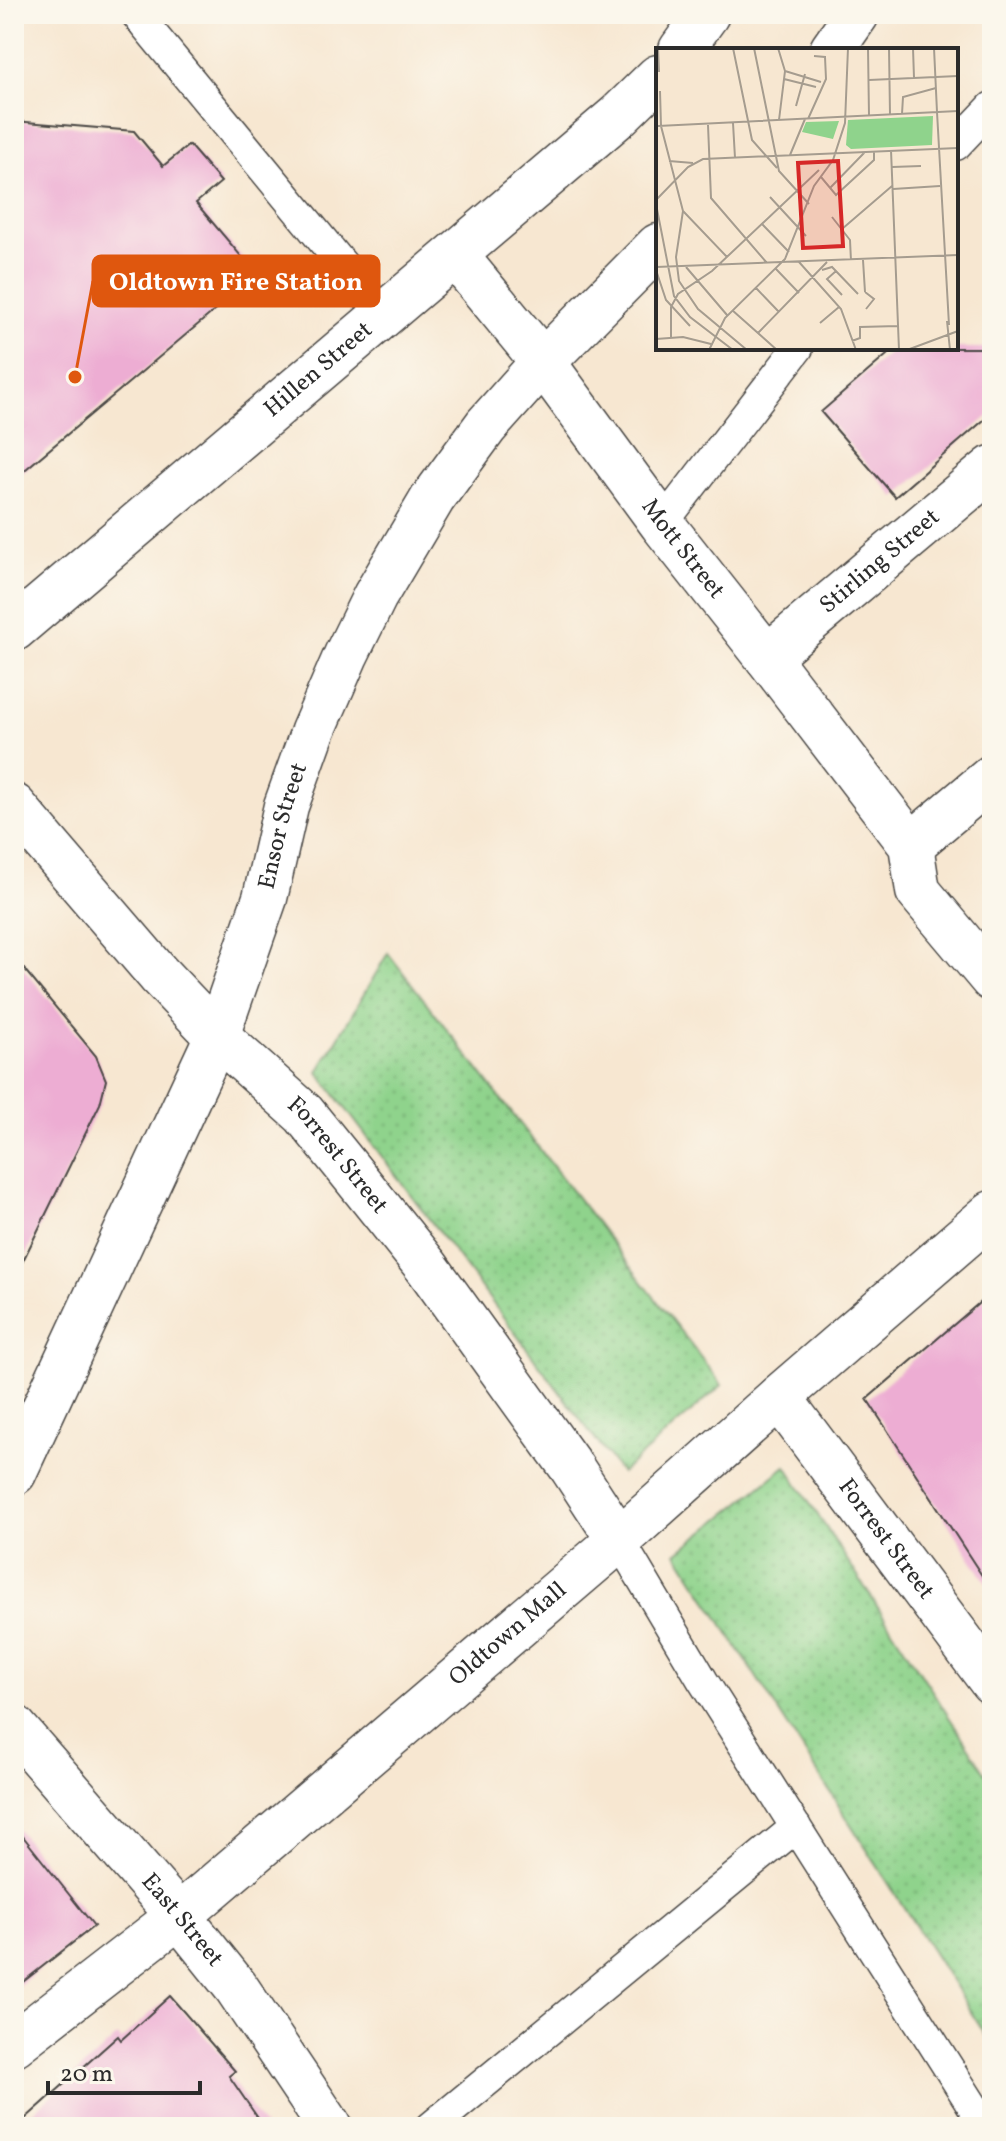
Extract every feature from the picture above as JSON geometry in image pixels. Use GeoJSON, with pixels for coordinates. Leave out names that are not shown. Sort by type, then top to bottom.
{"type":"FeatureCollection","features":[{"type":"Feature","properties":{"kind":"street"},"geometry":{"type":"LineString","coordinates":[[682,48],[707,14]]}},
{"type":"Feature","properties":{"kind":"street"},"geometry":{"type":"LineString","coordinates":[[833,48],[857,14]]}},
{"type":"Feature","properties":{"kind":"street","name":"Hillen Street"},"geometry":{"type":"LineString","coordinates":[[14,629],[618,116],[656,79]]}},
{"type":"Feature","properties":{"kind":"street","name":"Ensor Street"},"geometry":{"type":"LineString","coordinates":[[14,1473],[217,1036],[265,898],[286,806],[313,731],[375,596],[433,498],[486,426],[543,362],[656,248]]}},
{"type":"Feature","properties":{"kind":"street","name":"Mott Street"},"geometry":{"type":"LineString","coordinates":[[455,255],[543,362],[662,524],[911,845]]}},
{"type":"Feature","properties":{"kind":"street","name":"Stirling Street"},"geometry":{"type":"LineString","coordinates":[[767,657],[992,468]]}},
{"type":"Feature","properties":{"kind":"street"},"geometry":{"type":"LineString","coordinates":[[992,777],[911,845],[918,891],[992,979]]}},
{"type":"Feature","properties":{"kind":"street","name":"Forrest Street"},"geometry":{"type":"LineString","coordinates":[[14,806],[159,975],[217,1036],[304,1114],[427,1267],[572,1468],[619,1540]]}},
{"type":"Feature","properties":{"kind":"street","name":"Oldtown Mall"},"geometry":{"type":"LineString","coordinates":[[14,2044],[179,1916],[619,1540],[992,1213]]}},
{"type":"Feature","properties":{"kind":"street","name":"Forrest Street"},"geometry":{"type":"LineString","coordinates":[[779,1397],[992,1682]]}},
{"type":"Feature","properties":{"kind":"street","name":"East Street"},"geometry":{"type":"LineString","coordinates":[[14,1727],[179,1916],[236,1987],[330,2127]]}},
{"type":"Feature","properties":{"kind":"lane"},"geometry":{"type":"LineString","coordinates":[[136,14],[384,315]]}},
{"type":"Feature","properties":{"kind":"lane"},"geometry":{"type":"LineString","coordinates":[[958,143],[992,107]]}},
{"type":"Feature","properties":{"kind":"lane"},"geometry":{"type":"LineString","coordinates":[[662,524],[796,350]]}},
{"type":"Feature","properties":{"kind":"lane"},"geometry":{"type":"LineString","coordinates":[[619,1540],[703,1681],[986,2127]]}},
{"type":"Feature","properties":{"kind":"lane"},"geometry":{"type":"LineString","coordinates":[[432,2127],[796,1827]]}},
{"type":"Feature","properties":{"kind":"green space"},"geometry":{"type":"Polygon","coordinates":[[[388,953],[722,1385],[621,1473],[318,1072],[388,953]]]}},
{"type":"Feature","properties":{"kind":"green space"},"geometry":{"type":"Polygon","coordinates":[[[786,1466],[992,1783],[992,2045],[677,1553],[786,1466]]]}},
{"type":"Feature","properties":{"kind":"building"},"geometry":{"type":"Polygon","coordinates":[[[14,121],[134,131],[163,166],[189,145],[221,182],[196,203],[257,275],[14,479],[14,121]]]}},
{"type":"Feature","properties":{"kind":"building"},"geometry":{"type":"Polygon","coordinates":[[[992,348],[992,413],[895,497],[821,412],[893,350],[992,348]]]}},
{"type":"Feature","properties":{"kind":"building"},"geometry":{"type":"Polygon","coordinates":[[[14,957],[96,1056],[106,1080],[100,1104],[14,1279],[14,957]]]}},
{"type":"Feature","properties":{"kind":"building"},"geometry":{"type":"Polygon","coordinates":[[[992,1292],[992,1591],[867,1399],[992,1292]]]}},
{"type":"Feature","properties":{"kind":"building"},"geometry":{"type":"Polygon","coordinates":[[[14,1825],[94,1926],[14,1989],[14,1825]]]}},
{"type":"Feature","properties":{"kind":"building"},"geometry":{"type":"Polygon","coordinates":[[[170,1996],[235,2071],[229,2076],[264,2127],[16,2127],[118,2036],[121,2040],[170,1996]]]}},
{"type":"Feature","properties":{"kind":"place","name":"Oldtown Fire Station"},"geometry":{"type":"Point","coordinates":[75,377]}}]}
